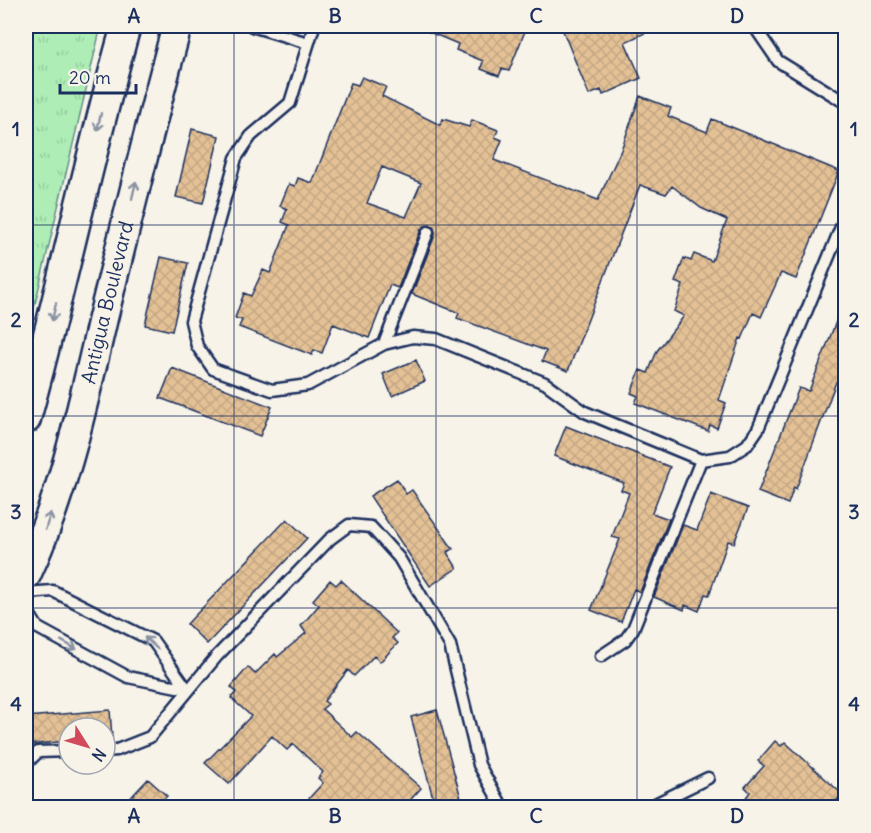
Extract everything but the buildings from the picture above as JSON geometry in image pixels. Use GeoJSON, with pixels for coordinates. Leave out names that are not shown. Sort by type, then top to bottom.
{"type":"FeatureCollection","features":[{"type":"Feature","properties":{"kind":"main road"},"geometry":{"type":"LineString","coordinates":[[26,418],[51,328],[102,110],[126,26]]}},
{"type":"Feature","properties":{"kind":"main road","name":"Antigua Boulevard"},"geometry":{"type":"LineString","coordinates":[[26,575],[42,541],[66,462],[146,138],[177,26]]}},
{"type":"Feature","properties":{"kind":"lane"},"geometry":{"type":"LineString","coordinates":[[252,26],[308,43]]}},
{"type":"Feature","properties":{"kind":"lane"},"geometry":{"type":"LineString","coordinates":[[314,26],[290,103],[251,136],[236,158],[191,321],[197,346],[213,369],[272,390],[308,385],[384,344],[413,337],[436,339],[544,383],[585,412],[701,460],[730,456],[747,445],[758,429],[846,215]]}},
{"type":"Feature","properties":{"kind":"lane"},"geometry":{"type":"LineString","coordinates":[[754,26],[778,60],[846,103]]}},
{"type":"Feature","properties":{"kind":"lane"},"geometry":{"type":"LineString","coordinates":[[384,344],[428,232]]}},
{"type":"Feature","properties":{"kind":"lane"},"geometry":{"type":"LineString","coordinates":[[602,656],[625,640],[633,629],[701,460]]}},
{"type":"Feature","properties":{"kind":"lane"},"geometry":{"type":"LineString","coordinates":[[117,750],[150,737],[187,689],[330,539],[349,525],[371,527],[399,558],[450,645],[479,765],[503,807]]}},
{"type":"Feature","properties":{"kind":"lane"},"geometry":{"type":"LineString","coordinates":[[26,593],[53,591],[153,641],[187,689]]}},
{"type":"Feature","properties":{"kind":"lane"},"geometry":{"type":"LineString","coordinates":[[26,609],[38,628],[128,677],[187,689]]}},
{"type":"Feature","properties":{"kind":"lane"},"geometry":{"type":"LineString","coordinates":[[26,764],[38,752],[57,752]]}},
{"type":"Feature","properties":{"kind":"lane"},"geometry":{"type":"LineString","coordinates":[[647,807],[708,778]]}},
{"type":"Feature","properties":{"kind":"green space"},"geometry":{"type":"Polygon","coordinates":[[[26,26],[101,26],[26,342],[26,26]]]}}]}
